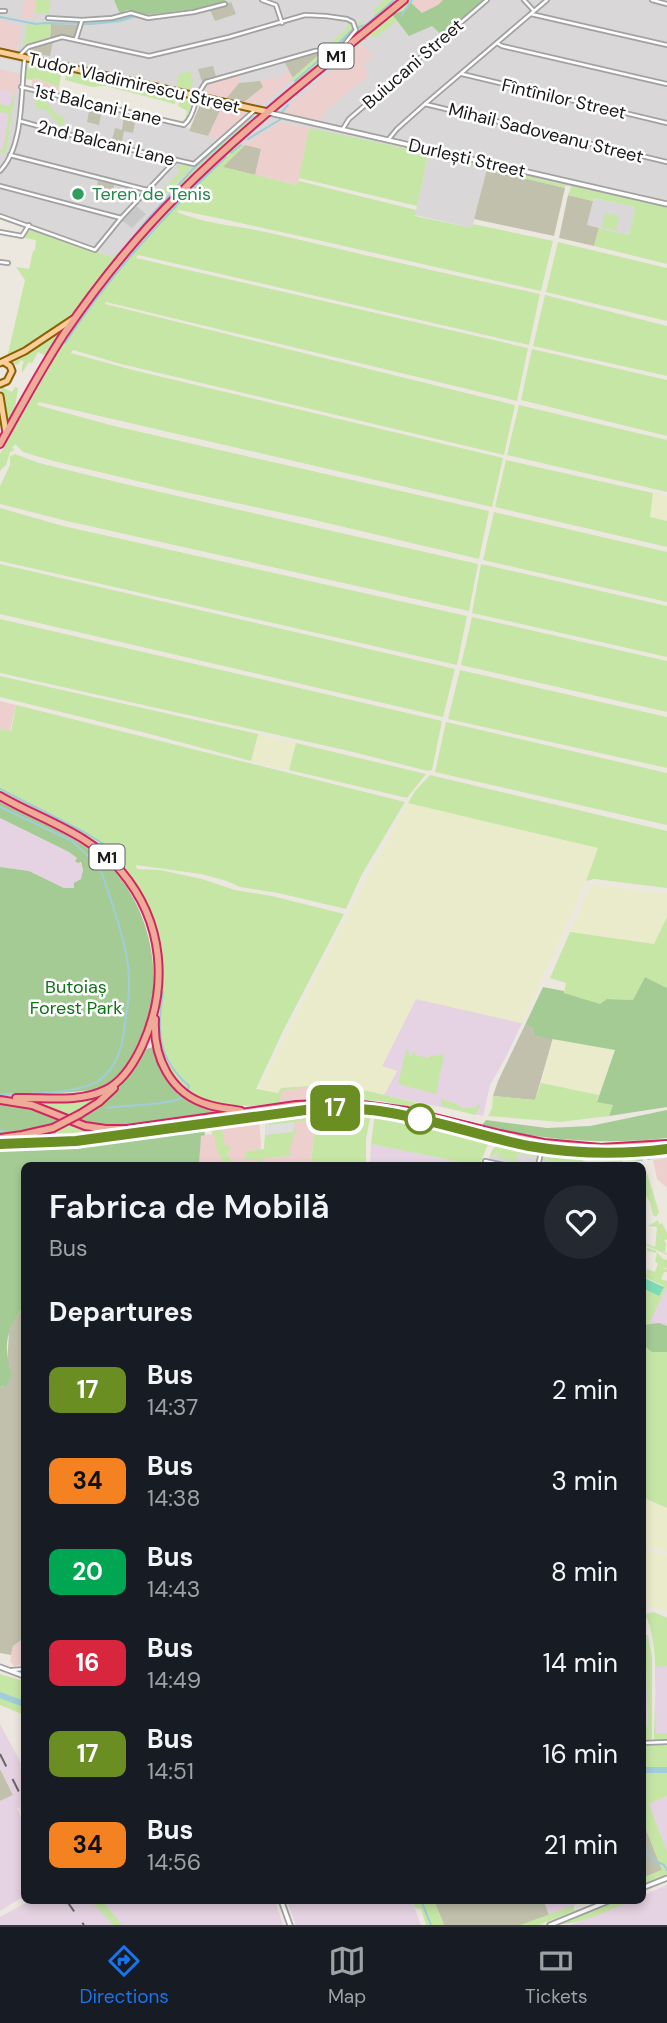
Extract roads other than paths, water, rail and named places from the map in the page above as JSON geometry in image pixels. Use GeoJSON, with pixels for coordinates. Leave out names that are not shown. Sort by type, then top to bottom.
{"type":"FeatureCollection","features":[{"type":"Feature","properties":{"kind":"highway","name":"M1"},"geometry":{"type":"LineString","coordinates":[[0,444],[55,348],[109,273],[157,217],[203,170],[332,54],[404,0]]}},
{"type":"Feature","properties":{"kind":"highway","name":"M1"},"geometry":{"type":"LineString","coordinates":[[0,796],[87,841],[105,855],[127,879],[147,915],[156,946],[159,976],[155,1012],[137,1056],[106,1096],[53,1128],[0,1138]]}},
{"type":"Feature","properties":{"kind":"highway"},"geometry":{"type":"LineString","coordinates":[[155,1012],[159,1056],[164,1070],[173,1082],[202,1103],[247,1112]]}},
{"type":"Feature","properties":{"kind":"highway"},"geometry":{"type":"LineString","coordinates":[[0,1099],[85,1096],[119,1082]]}},
{"type":"Feature","properties":{"kind":"highway"},"geometry":{"type":"LineString","coordinates":[[0,1099],[32,1105],[77,1124],[106,1129],[127,1129],[311,1108],[356,1109],[398,1114],[542,1148],[572,1152],[616,1153],[667,1147]]}},
{"type":"Feature","properties":{"kind":"highway"},"geometry":{"type":"LineString","coordinates":[[0,1144],[76,1141],[247,1112],[348,1102],[407,1111],[544,1143],[601,1148],[667,1147]]}},
{"type":"Feature","properties":{"kind":"main road","name":"Tudor Vladimirescu Street"},"geometry":{"type":"LineString","coordinates":[[0,52],[268,112]]}},
{"type":"Feature","properties":{"kind":"main road"},"geometry":{"type":"LineString","coordinates":[[2,363],[76,318]]}},
{"type":"Feature","properties":{"kind":"main road"},"geometry":{"type":"LineString","coordinates":[[0,384],[7,381],[12,371],[10,366],[2,363]]}},
{"type":"Feature","properties":{"kind":"main road"},"geometry":{"type":"LineString","coordinates":[[0,396],[6,433]]}},
{"type":"Feature","properties":{"kind":"street"},"geometry":{"type":"LineString","coordinates":[[262,0],[276,5],[282,23]]}},
{"type":"Feature","properties":{"kind":"street","name":"Buiucani Street"},"geometry":{"type":"LineString","coordinates":[[342,130],[349,118],[486,0]]}},
{"type":"Feature","properties":{"kind":"street"},"geometry":{"type":"LineString","coordinates":[[524,0],[533,13],[667,45]]}},
{"type":"Feature","properties":{"kind":"street"},"geometry":{"type":"LineString","coordinates":[[388,140],[425,104],[547,0]]}},
{"type":"Feature","properties":{"kind":"street"},"geometry":{"type":"LineString","coordinates":[[652,0],[667,4]]}},
{"type":"Feature","properties":{"kind":"street"},"geometry":{"type":"LineString","coordinates":[[48,19],[82,23],[131,13],[144,18],[179,15],[225,4]]}},
{"type":"Feature","properties":{"kind":"street"},"geometry":{"type":"LineString","coordinates":[[0,11],[5,11]]}},
{"type":"Feature","properties":{"kind":"street"},"geometry":{"type":"LineString","coordinates":[[0,171],[10,155],[20,121],[22,57],[25,49],[62,37],[149,56],[312,15],[351,20],[355,24],[356,30],[332,54],[321,50],[307,53],[209,81],[196,97]]}},
{"type":"Feature","properties":{"kind":"street"},"geometry":{"type":"LineString","coordinates":[[76,39],[82,23]]}},
{"type":"Feature","properties":{"kind":"street"},"geometry":{"type":"LineString","coordinates":[[498,43],[667,84]]}},
{"type":"Feature","properties":{"kind":"street","name":"Fîntînilor Street"},"geometry":{"type":"LineString","coordinates":[[462,74],[667,123]]}},
{"type":"Feature","properties":{"kind":"street","name":"1st Balcani Lane"},"geometry":{"type":"LineString","coordinates":[[21,87],[184,125],[188,121],[196,97]]}},
{"type":"Feature","properties":{"kind":"street","name":"Mihail Sadoveanu Street"},"geometry":{"type":"LineString","coordinates":[[425,104],[667,162]]}},
{"type":"Feature","properties":{"kind":"street","name":"2nd Balcani Lane"},"geometry":{"type":"LineString","coordinates":[[20,121],[197,163],[255,110]]}},
{"type":"Feature","properties":{"kind":"street","name":"Durlești Street"},"geometry":{"type":"LineString","coordinates":[[268,112],[667,204]]}},
{"type":"Feature","properties":{"kind":"street"},"geometry":{"type":"LineString","coordinates":[[10,155],[147,190]]}},
{"type":"Feature","properties":{"kind":"street"},"geometry":{"type":"LineString","coordinates":[[0,216],[95,250],[176,160]]}},
{"type":"Feature","properties":{"kind":"street"},"geometry":{"type":"LineString","coordinates":[[0,186],[121,218]]}},
{"type":"Feature","properties":{"kind":"street"},"geometry":{"type":"LineString","coordinates":[[0,232],[22,236],[29,225]]}},
{"type":"Feature","properties":{"kind":"street"},"geometry":{"type":"LineString","coordinates":[[0,262],[8,263]]}},
{"type":"Feature","properties":{"kind":"street"},"geometry":{"type":"LineString","coordinates":[[539,1162],[542,1148]]}},
{"type":"Feature","properties":{"kind":"street"},"geometry":{"type":"LineString","coordinates":[[485,1161],[490,1162]]}},
{"type":"Feature","properties":{"kind":"street"},"geometry":{"type":"LineString","coordinates":[[0,1667],[21,1675]]}},
{"type":"Feature","properties":{"kind":"street"},"geometry":{"type":"LineString","coordinates":[[9,1670],[21,1669]]}},
{"type":"Feature","properties":{"kind":"street"},"geometry":{"type":"LineString","coordinates":[[646,1743],[667,1742]]}},
{"type":"Feature","properties":{"kind":"street"},"geometry":{"type":"LineString","coordinates":[[646,1886],[667,1878]]}},
{"type":"Feature","properties":{"kind":"street"},"geometry":{"type":"LineString","coordinates":[[282,1904],[290,1925]]}},
{"type":"Feature","properties":{"kind":"street"},"geometry":{"type":"LineString","coordinates":[[550,1925],[601,1904]]}},
{"type":"Feature","properties":{"kind":"waterway"},"geometry":{"type":"LineString","coordinates":[[401,16],[412,0]]}},
{"type":"Feature","properties":{"kind":"waterway"},"geometry":{"type":"LineString","coordinates":[[359,27],[366,25],[393,1]]}},
{"type":"Feature","properties":{"kind":"waterway"},"geometry":{"type":"LineString","coordinates":[[0,17],[36,24],[91,24],[135,16]]}},
{"type":"Feature","properties":{"kind":"waterway"},"geometry":{"type":"LineString","coordinates":[[295,81],[353,29]]}},
{"type":"Feature","properties":{"kind":"waterway"},"geometry":{"type":"LineString","coordinates":[[282,112],[288,105]]}},
{"type":"Feature","properties":{"kind":"waterway"},"geometry":{"type":"LineString","coordinates":[[108,268],[193,169],[252,116]]}},
{"type":"Feature","properties":{"kind":"waterway"},"geometry":{"type":"LineString","coordinates":[[248,139],[281,119]]}},
{"type":"Feature","properties":{"kind":"waterway"},"geometry":{"type":"LineString","coordinates":[[231,153],[241,145]]}},
{"type":"Feature","properties":{"kind":"waterway"},"geometry":{"type":"LineString","coordinates":[[65,343],[101,292],[140,245],[226,157]]}},
{"type":"Feature","properties":{"kind":"waterway"},"geometry":{"type":"LineString","coordinates":[[0,789],[84,832],[105,845],[104,848]]}},
{"type":"Feature","properties":{"kind":"waterway"},"geometry":{"type":"LineString","coordinates":[[0,807],[72,841],[98,865]]}},
{"type":"Feature","properties":{"kind":"waterway"},"geometry":{"type":"LineString","coordinates":[[0,1095],[52,1092],[91,1085],[106,1074],[119,1054],[128,1001],[128,967],[118,922],[99,866],[101,859]]}},
{"type":"Feature","properties":{"kind":"waterway"},"geometry":{"type":"LineString","coordinates":[[163,992],[160,1019],[162,1043],[171,1065],[189,1086],[187,1092]]}},
{"type":"Feature","properties":{"kind":"waterway"},"geometry":{"type":"LineString","coordinates":[[108,1108],[160,1103],[184,1096]]}},
{"type":"Feature","properties":{"kind":"waterway"},"geometry":{"type":"LineString","coordinates":[[0,1104],[7,1104]]}},
{"type":"Feature","properties":{"kind":"waterway"},"geometry":{"type":"LineString","coordinates":[[27,1107],[41,1112]]}},
{"type":"Feature","properties":{"kind":"waterway"},"geometry":{"type":"LineString","coordinates":[[499,1145],[538,1153]]}},
{"type":"Feature","properties":{"kind":"waterway"},"geometry":{"type":"LineString","coordinates":[[544,1154],[590,1159],[642,1160]]}},
{"type":"Feature","properties":{"kind":"waterway"},"geometry":{"type":"LineString","coordinates":[[648,1159],[667,1155]]}},
{"type":"Feature","properties":{"kind":"waterway"},"geometry":{"type":"LineString","coordinates":[[0,1695],[21,1703]]}},
{"type":"Feature","properties":{"kind":"waterway"},"geometry":{"type":"LineString","coordinates":[[646,1770],[667,1770]]}},
{"type":"Feature","properties":{"kind":"waterway"},"geometry":{"type":"LineString","coordinates":[[646,1849],[652,1859],[664,1865],[667,1870]]}},
{"type":"Feature","properties":{"kind":"waterway"},"geometry":{"type":"LineString","coordinates":[[423,1904],[431,1925]]}},
{"type":"Feature","properties":{"kind":"railway"},"geometry":{"type":"LineString","coordinates":[[0,1754],[21,1796]]}},
{"type":"Feature","properties":{"kind":"railway"},"geometry":{"type":"LineString","coordinates":[[69,1904],[84,1925]]}},
{"type":"Feature","properties":{"kind":"place","name":"Teren de Tenis"},"geometry":{"type":"Point","coordinates":[78,194]}},
{"type":"Feature","properties":{"kind":"park label","name":"Butoiaș Forest Park"},"geometry":{"type":"Point","coordinates":[76,997]}}]}
